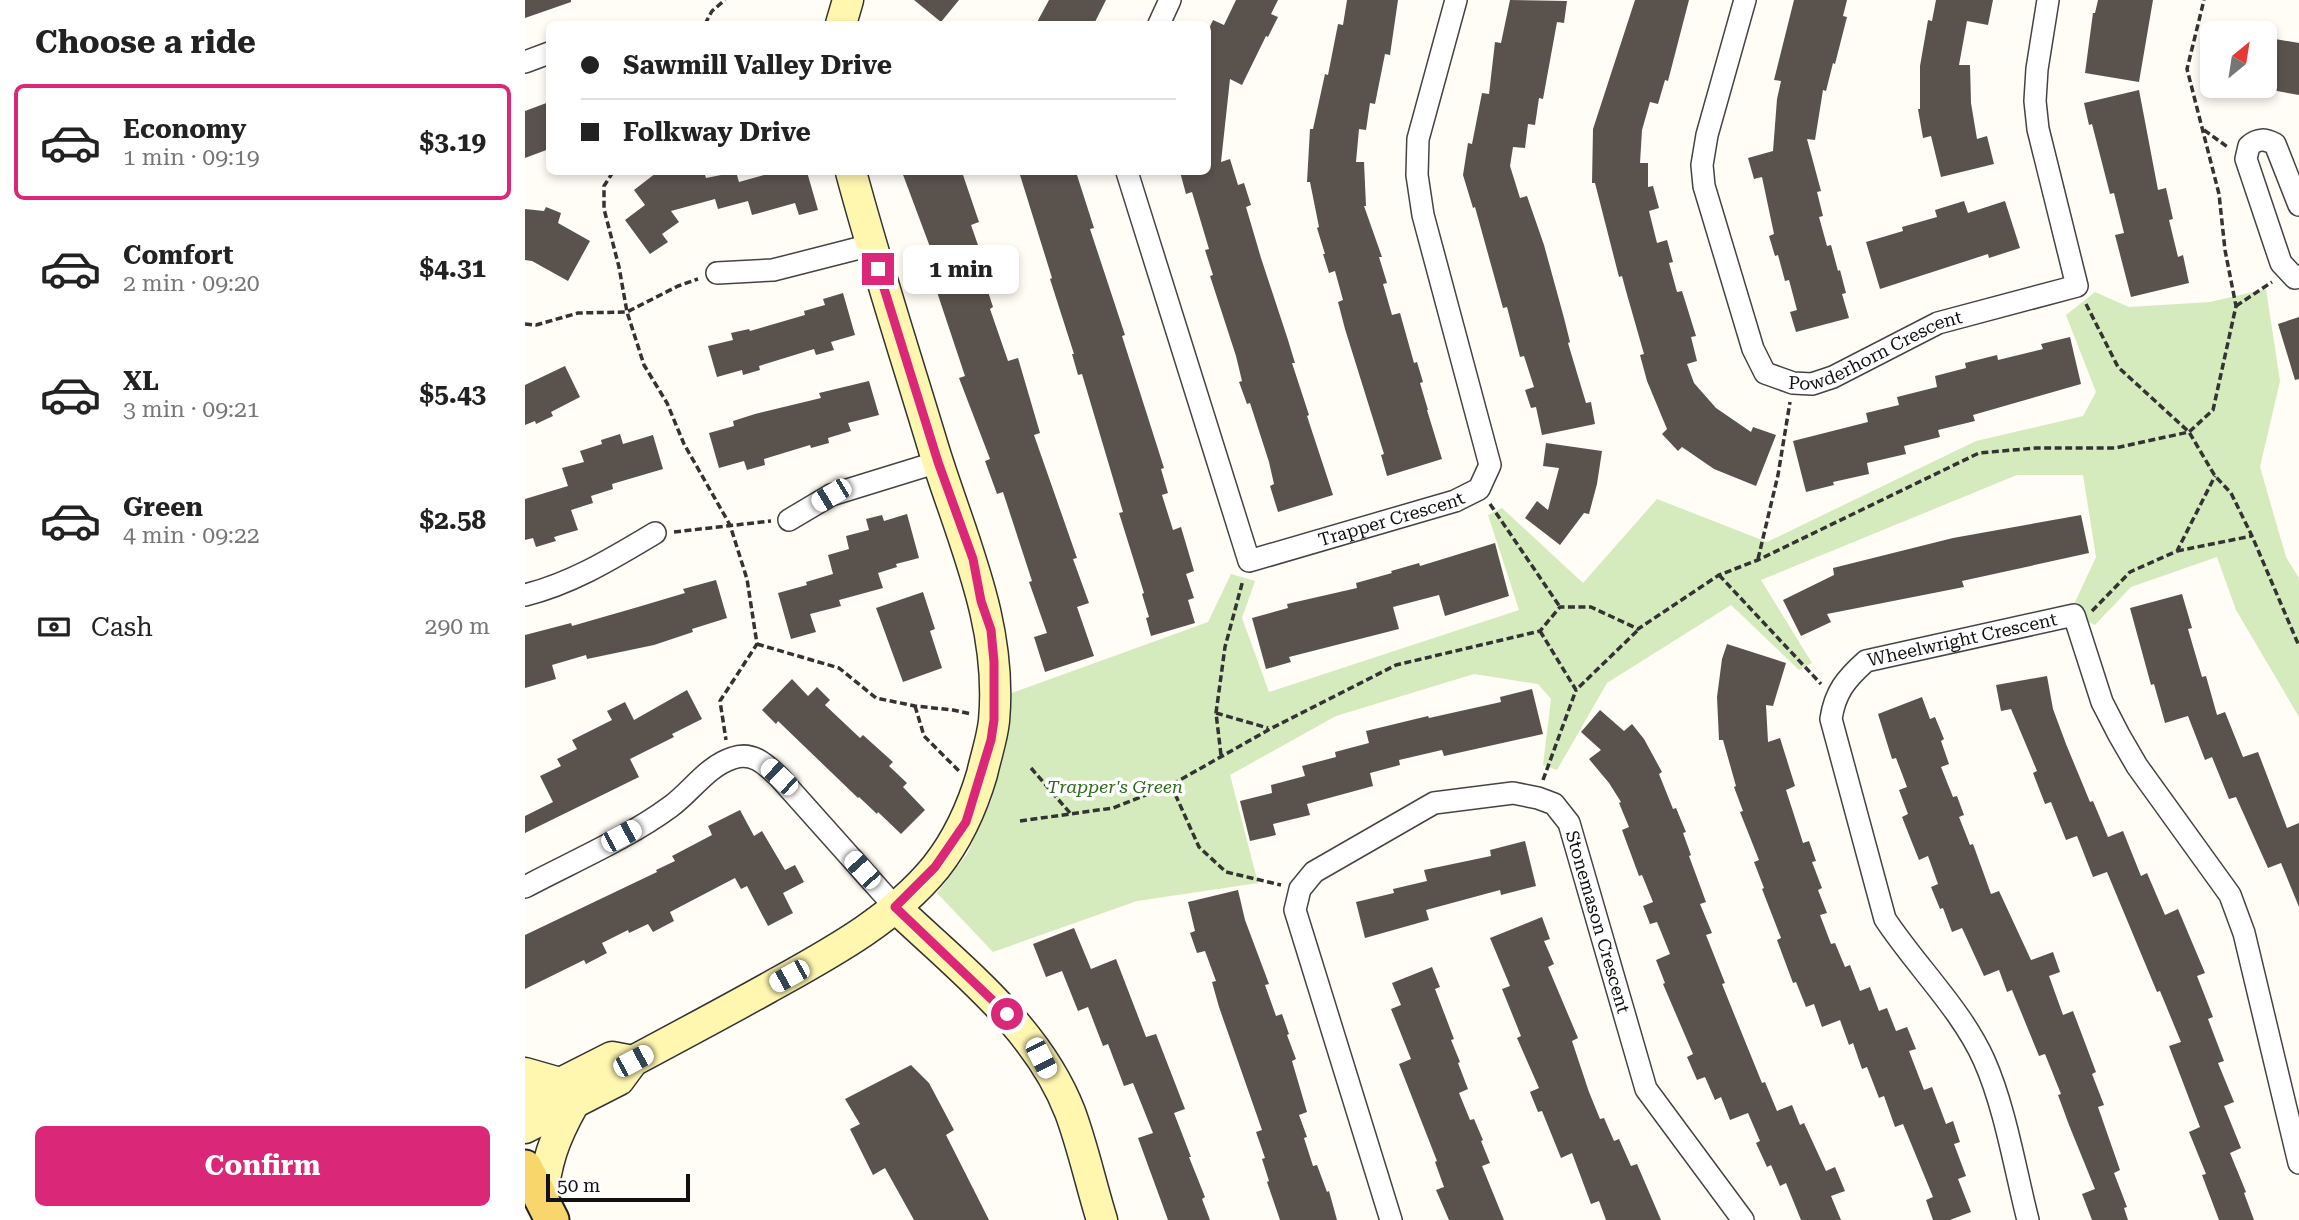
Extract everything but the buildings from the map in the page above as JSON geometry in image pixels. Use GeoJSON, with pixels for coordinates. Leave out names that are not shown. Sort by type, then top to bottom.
{"type":"FeatureCollection","features":[{"type":"Feature","properties":{"kind":"main road"},"geometry":{"type":"LineString","coordinates":[[525,1167],[547,1210]]}},
{"type":"Feature","properties":{"kind":"street"},"geometry":{"type":"LineString","coordinates":[[842,21],[848,0]]}},
{"type":"Feature","properties":{"kind":"street"},"geometry":{"type":"LineString","coordinates":[[1160,21],[1170,0]]}},
{"type":"Feature","properties":{"kind":"street","name":"Trapper Crescent"},"geometry":{"type":"LineString","coordinates":[[1249,561],[1455,501],[1479,489],[1490,465],[1423,215],[1417,175],[1418,139],[1456,0]]}},
{"type":"Feature","properties":{"kind":"street","name":"Powderhorn Crescent"},"geometry":{"type":"LineString","coordinates":[[1745,0],[1707,135],[1702,165],[1703,186],[1753,349],[1765,373],[1793,383],[1812,384],[1833,377],[1938,323],[2077,286]]}},
{"type":"Feature","properties":{"kind":"street"},"geometry":{"type":"LineString","coordinates":[[2048,0],[2037,69],[2035,101],[2038,129],[2077,286]]}},
{"type":"Feature","properties":{"kind":"street"},"geometry":{"type":"LineString","coordinates":[[525,62],[546,54]]}},
{"type":"Feature","properties":{"kind":"street"},"geometry":{"type":"LineString","coordinates":[[2294,274],[2281,263],[2246,159],[2249,146],[2256,140],[2275,144],[2299,205]]}},
{"type":"Feature","properties":{"kind":"street"},"geometry":{"type":"LineString","coordinates":[[525,1101],[566,1094],[619,1080],[633,1061],[835,951],[895,907],[935,867],[966,822],[980,780],[994,720],[991,630],[981,601],[973,559],[938,462],[852,175]]}},
{"type":"Feature","properties":{"kind":"street"},"geometry":{"type":"LineString","coordinates":[[1128,175],[1249,561]]}},
{"type":"Feature","properties":{"kind":"street"},"geometry":{"type":"LineString","coordinates":[[717,273],[773,270],[871,245]]}},
{"type":"Feature","properties":{"kind":"street"},"geometry":{"type":"LineString","coordinates":[[789,520],[831,495],[938,462]]}},
{"type":"Feature","properties":{"kind":"street"},"geometry":{"type":"LineString","coordinates":[[525,595],[574,578],[653,534]]}},
{"type":"Feature","properties":{"kind":"street","name":"Wheelwright Crescent"},"geometry":{"type":"LineString","coordinates":[[1834,698],[1853,672],[1867,661],[2074,615],[2102,702],[2119,735],[2137,766],[2230,895],[2244,933],[2299,1163]]}},
{"type":"Feature","properties":{"kind":"street"},"geometry":{"type":"LineString","coordinates":[[1834,698],[1831,719],[1885,919],[1965,1026],[1983,1057],[1994,1084],[2028,1220]]}},
{"type":"Feature","properties":{"kind":"street"},"geometry":{"type":"LineString","coordinates":[[525,887],[645,824],[671,806],[709,772],[734,757],[760,759],[895,907],[1007,1014],[1041,1058],[1069,1111],[1102,1220]]}},
{"type":"Feature","properties":{"kind":"street"},"geometry":{"type":"LineString","coordinates":[[1391,1220],[1295,910],[1300,889],[1314,872],[1434,803],[1514,793],[1538,797]]}},
{"type":"Feature","properties":{"kind":"street","name":"Stonemason Crescent"},"geometry":{"type":"LineString","coordinates":[[1538,797],[1554,804],[1569,823],[1646,1090],[1744,1220]]}},
{"type":"Feature","properties":{"kind":"street"},"geometry":{"type":"LineString","coordinates":[[525,1073],[566,1094]]}},
{"type":"Feature","properties":{"kind":"street"},"geometry":{"type":"LineString","coordinates":[[525,1128],[566,1094]]}},
{"type":"Feature","properties":{"kind":"street"},"geometry":{"type":"LineString","coordinates":[[547,1210],[549,1153],[557,1134],[566,1094]]}},
{"type":"Feature","properties":{"kind":"path"},"geometry":{"type":"LineString","coordinates":[[707,21],[712,11],[725,0]]}},
{"type":"Feature","properties":{"kind":"path"},"geometry":{"type":"LineString","coordinates":[[1538,797],[1576,690],[1638,629],[1719,575],[1758,560],[1979,453],[2036,448],[2115,448],[2189,432],[2213,411],[2236,306],[2225,250],[2219,194],[2187,69],[2204,0]]}},
{"type":"Feature","properties":{"kind":"path"},"geometry":{"type":"LineString","coordinates":[[2202,129],[2246,159]]}},
{"type":"Feature","properties":{"kind":"path"},"geometry":{"type":"LineString","coordinates":[[611,175],[604,186],[604,209],[627,312],[644,365],[667,403],[684,444],[730,525],[747,579],[757,644],[720,701],[729,760]]}},
{"type":"Feature","properties":{"kind":"path"},"geometry":{"type":"LineString","coordinates":[[525,324],[536,325],[578,313],[627,312],[678,286],[717,273]]}},
{"type":"Feature","properties":{"kind":"path"},"geometry":{"type":"LineString","coordinates":[[2236,306],[2294,274]]}},
{"type":"Feature","properties":{"kind":"path"},"geometry":{"type":"LineString","coordinates":[[2077,286],[2118,367],[2189,432],[2215,476],[2231,493],[2299,646]]}},
{"type":"Feature","properties":{"kind":"path"},"geometry":{"type":"LineString","coordinates":[[1758,560],[1778,475],[1793,383]]}},
{"type":"Feature","properties":{"kind":"path"},"geometry":{"type":"LineString","coordinates":[[2177,551],[2215,476]]}},
{"type":"Feature","properties":{"kind":"path"},"geometry":{"type":"LineString","coordinates":[[1479,489],[1560,607]]}},
{"type":"Feature","properties":{"kind":"path"},"geometry":{"type":"LineString","coordinates":[[653,534],[789,520]]}},
{"type":"Feature","properties":{"kind":"path"},"geometry":{"type":"LineString","coordinates":[[2078,626],[2130,572],[2177,551],[2252,536]]}},
{"type":"Feature","properties":{"kind":"path"},"geometry":{"type":"LineString","coordinates":[[1221,756],[1216,713],[1225,647],[1249,561]]}},
{"type":"Feature","properties":{"kind":"path"},"geometry":{"type":"LineString","coordinates":[[1719,575],[1834,698]]}},
{"type":"Feature","properties":{"kind":"path"},"geometry":{"type":"LineString","coordinates":[[1560,607],[1591,607],[1638,629]]}},
{"type":"Feature","properties":{"kind":"path"},"geometry":{"type":"LineString","coordinates":[[1020,821],[1113,808],[1171,785],[1270,729],[1396,665],[1540,631],[1560,607]]}},
{"type":"Feature","properties":{"kind":"path"},"geometry":{"type":"LineString","coordinates":[[1540,631],[1576,690]]}},
{"type":"Feature","properties":{"kind":"path"},"geometry":{"type":"LineString","coordinates":[[757,644],[839,668],[876,698],[978,715]]}},
{"type":"Feature","properties":{"kind":"path"},"geometry":{"type":"LineString","coordinates":[[915,706],[924,736],[958,771],[980,780]]}},
{"type":"Feature","properties":{"kind":"path"},"geometry":{"type":"LineString","coordinates":[[1216,713],[1270,729]]}},
{"type":"Feature","properties":{"kind":"path"},"geometry":{"type":"LineString","coordinates":[[1031,768],[1070,813]]}},
{"type":"Feature","properties":{"kind":"path"},"geometry":{"type":"LineString","coordinates":[[1171,785],[1199,847],[1226,872],[1300,889]]}},
{"type":"Feature","properties":{"kind":"green space","name":"Trapper's Green"},"geometry":{"type":"Polygon","coordinates":[[[2266,289],[2280,381],[2260,467],[2286,557],[2299,578],[2299,717],[2236,610],[2217,557],[2131,587],[2095,625],[2070,613],[2096,557],[2083,475],[2017,475],[1761,580],[1812,663],[1799,670],[1731,605],[1607,683],[1557,770],[1543,765],[1551,699],[1538,684],[1474,674],[1336,716],[1230,775],[1258,883],[1137,901],[993,952],[937,893],[967,854],[991,801],[1006,747],[1009,694],[1208,622],[1231,574],[1255,581],[1242,618],[1269,692],[1519,610],[1488,515],[1502,508],[1583,583],[1657,499],[1767,542],[1976,441],[2083,416],[2096,392],[2066,315],[2095,292],[2129,307],[2210,302],[2266,289]]]}},
{"type":"Feature","properties":{"kind":"route"},"geometry":{"type":"LineString","coordinates":[[878,269],[938,462],[973,559],[981,601],[991,630],[994,662],[994,720],[991,740],[966,822],[935,867],[895,907],[1007,1014]]}}]}
